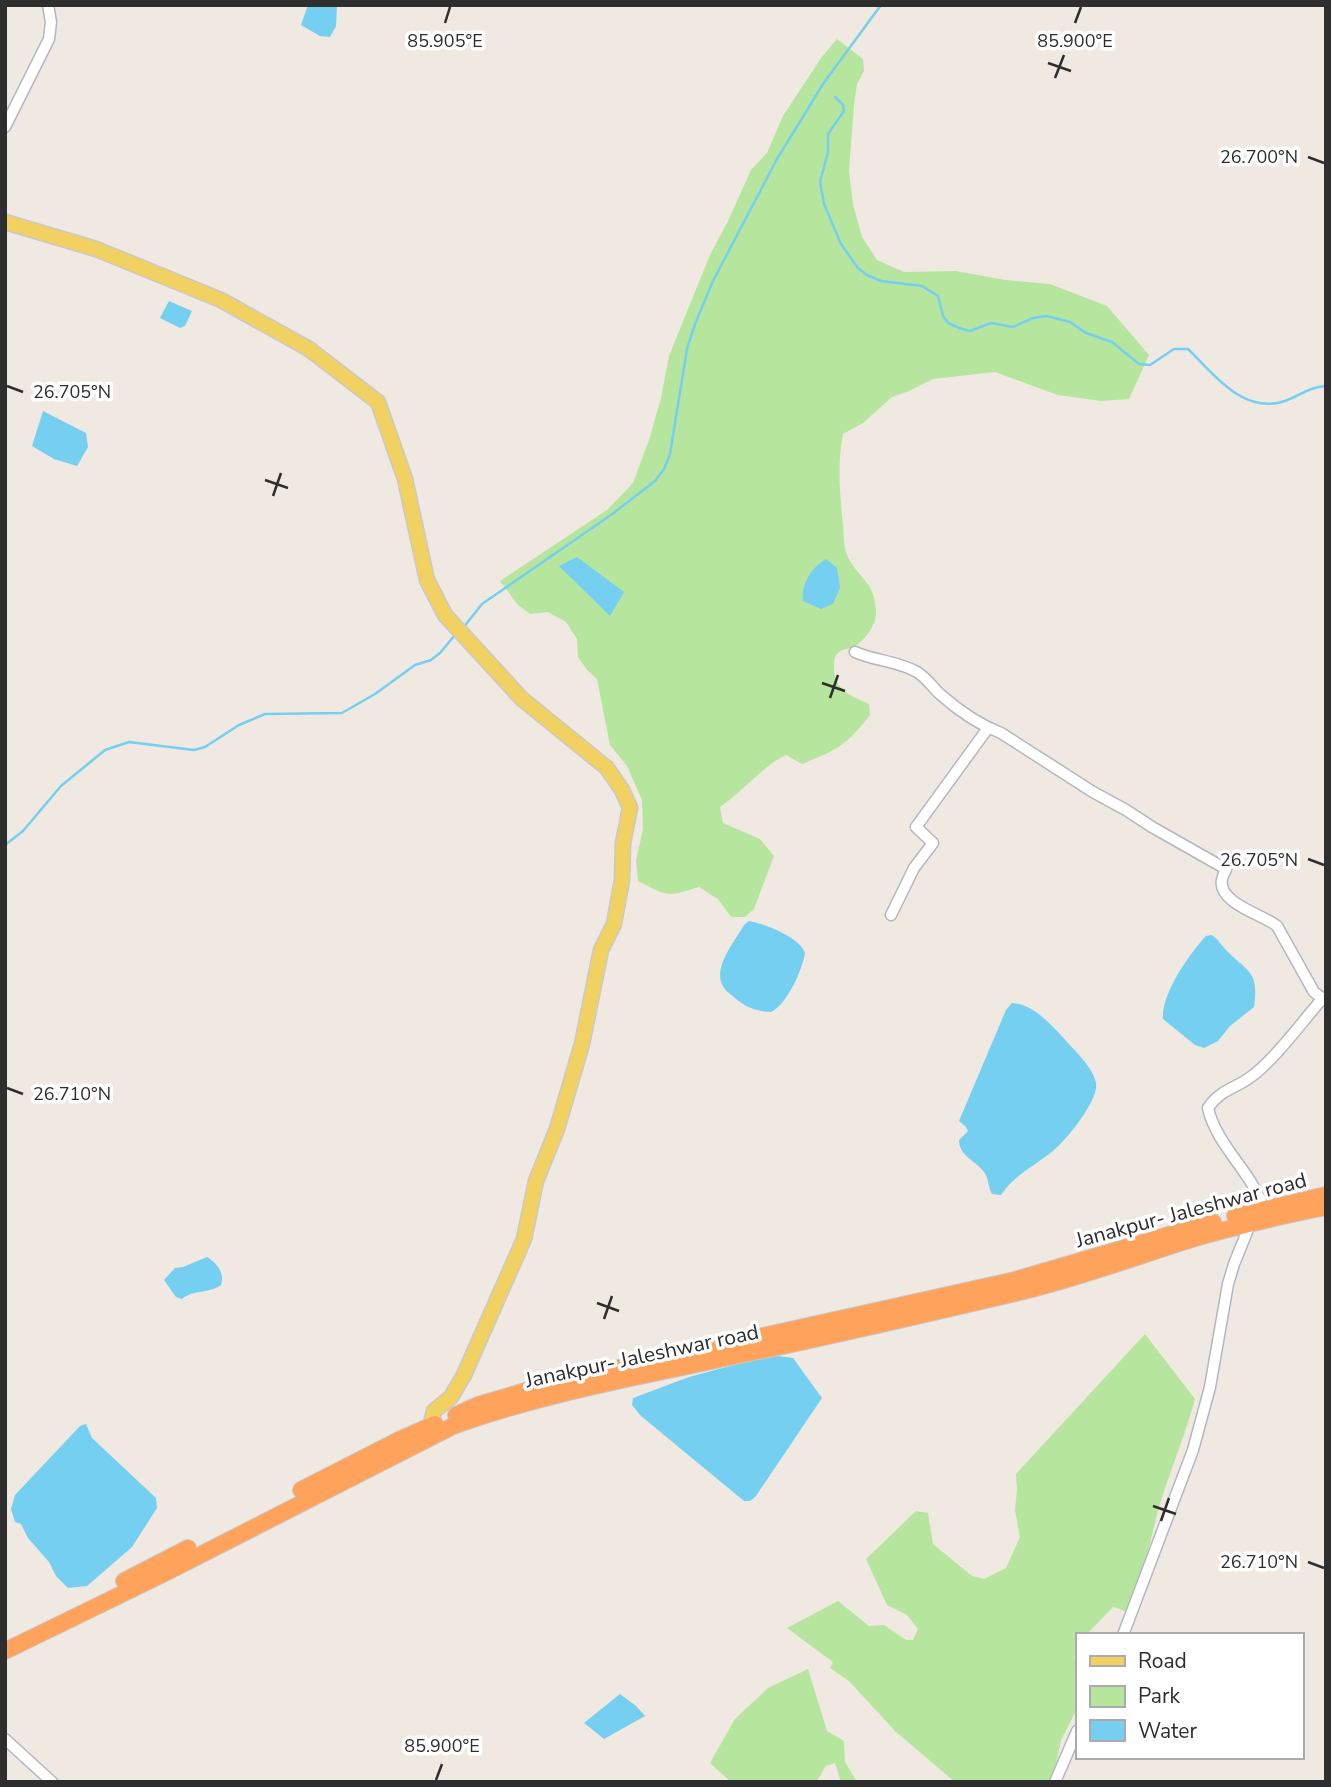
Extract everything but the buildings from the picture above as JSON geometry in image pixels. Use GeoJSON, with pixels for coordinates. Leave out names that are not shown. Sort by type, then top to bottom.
{"type":"FeatureCollection","features":[{"type":"Feature","properties":{"kind":"highway","name":"Janakpur- Jaleshwar road"},"geometry":{"type":"LineString","coordinates":[[5,1650],[163,1574],[478,1405],[517,1392],[679,1353],[1016,1280],[1264,1209],[1326,1195]]}},
{"type":"Feature","properties":{"kind":"highway","name":"Janakpur- Jaleshwar road"},"geometry":{"type":"LineString","coordinates":[[5,1638],[87,1601],[403,1438],[547,1396],[1021,1292],[1105,1269],[1251,1222],[1326,1207]]}},
{"type":"Feature","properties":{"kind":"main road"},"geometry":{"type":"LineString","coordinates":[[5,222],[96,249],[221,300],[309,349],[378,402],[405,479],[427,580],[444,615],[522,699],[607,768],[630,808],[623,843],[622,880],[614,923],[601,950],[582,1044],[557,1129],[536,1181],[524,1238],[464,1375],[451,1397],[434,1411],[431,1432]]}},
{"type":"Feature","properties":{"kind":"street"},"geometry":{"type":"LineString","coordinates":[[5,127],[49,39],[51,22],[48,5]]}},
{"type":"Feature","properties":{"kind":"street"},"geometry":{"type":"LineString","coordinates":[[855,652],[918,672],[940,694],[988,728],[1001,733],[1093,792],[1226,869],[1221,881],[1222,888],[1242,909],[1277,926],[1308,982],[1324,1000],[1251,1077],[1213,1099],[1208,1108],[1220,1134],[1261,1196],[1264,1209]]}},
{"type":"Feature","properties":{"kind":"street"},"geometry":{"type":"LineString","coordinates":[[891,915],[914,868],[933,843],[916,827],[988,728]]}},
{"type":"Feature","properties":{"kind":"street"},"geometry":{"type":"LineString","coordinates":[[1124,1633],[1193,1450],[1210,1387],[1228,1284],[1251,1222]]}},
{"type":"Feature","properties":{"kind":"street"},"geometry":{"type":"LineString","coordinates":[[1055,1782],[1076,1733]]}},
{"type":"Feature","properties":{"kind":"street"},"geometry":{"type":"LineString","coordinates":[[5,1739],[52,1782]]}},
{"type":"Feature","properties":{"kind":"green space"},"geometry":{"type":"Polygon","coordinates":[[[837,39],[863,59],[864,71],[857,84],[854,105],[849,171],[853,204],[862,237],[877,260],[904,272],[956,271],[1005,280],[1050,284],[1107,306],[1149,355],[1129,399],[1101,401],[1058,395],[995,372],[933,379],[892,397],[863,423],[843,434],[840,480],[844,546],[854,567],[869,586],[876,613],[867,635],[855,646],[838,653],[834,668],[840,687],[869,704],[870,715],[848,740],[833,750],[802,764],[786,755],[768,766],[720,807],[723,823],[760,839],[774,856],[754,909],[745,917],[731,917],[718,899],[699,887],[668,894],[638,881],[636,861],[643,829],[642,800],[627,766],[610,745],[597,679],[578,657],[577,639],[566,622],[548,612],[530,614],[518,605],[500,581],[607,510],[633,483],[650,437],[669,356],[710,255],[751,170],[767,153],[783,116],[821,58],[837,39]]]}},
{"type":"Feature","properties":{"kind":"green space"},"geometry":{"type":"Polygon","coordinates":[[[1145,1334],[1195,1399],[1162,1497],[1143,1569],[1125,1611],[1113,1607],[1088,1633],[1076,1633],[1076,1711],[1061,1740],[1052,1782],[955,1782],[895,1731],[849,1681],[830,1668],[833,1662],[787,1628],[838,1601],[869,1626],[884,1625],[906,1640],[913,1640],[918,1629],[907,1615],[887,1605],[866,1559],[916,1511],[928,1513],[933,1544],[972,1576],[984,1579],[1006,1568],[1020,1537],[1015,1510],[1016,1474],[1145,1334]]]}},
{"type":"Feature","properties":{"kind":"green space"},"geometry":{"type":"Polygon","coordinates":[[[808,1669],[827,1731],[844,1741],[845,1762],[857,1782],[841,1782],[835,1763],[826,1766],[816,1782],[731,1782],[710,1763],[735,1719],[768,1688],[808,1669]]]}},
{"type":"Feature","properties":{"kind":"water"},"geometry":{"type":"Polygon","coordinates":[[[308,5],[337,5],[336,26],[330,37],[320,36],[301,25],[308,5]]]}},
{"type":"Feature","properties":{"kind":"water"},"geometry":{"type":"Polygon","coordinates":[[[169,301],[192,311],[185,326],[180,328],[160,318],[169,301]]]}},
{"type":"Feature","properties":{"kind":"water"},"geometry":{"type":"Polygon","coordinates":[[[43,411],[86,433],[88,447],[77,466],[54,459],[32,446],[43,411]]]}},
{"type":"Feature","properties":{"kind":"water"},"geometry":{"type":"Polygon","coordinates":[[[577,557],[624,592],[610,616],[559,566],[577,557]]]}},
{"type":"Feature","properties":{"kind":"water"},"geometry":{"type":"Polygon","coordinates":[[[826,559],[837,568],[840,588],[833,604],[821,609],[803,601],[803,595],[808,577],[826,559]]]}},
{"type":"Feature","properties":{"kind":"water"},"geometry":{"type":"Polygon","coordinates":[[[749,921],[789,937],[802,947],[805,953],[793,986],[783,1002],[771,1012],[743,1004],[725,990],[720,979],[726,955],[749,921]]]}},
{"type":"Feature","properties":{"kind":"water"},"geometry":{"type":"Polygon","coordinates":[[[1212,935],[1251,974],[1255,995],[1254,1007],[1230,1026],[1218,1041],[1204,1048],[1195,1045],[1163,1019],[1167,998],[1185,963],[1206,936],[1212,935]]]}},
{"type":"Feature","properties":{"kind":"water"},"geometry":{"type":"Polygon","coordinates":[[[1012,1003],[1036,1012],[1056,1030],[1088,1067],[1094,1077],[1096,1090],[1081,1119],[1066,1137],[1054,1150],[1013,1181],[1001,1195],[992,1194],[984,1172],[962,1150],[959,1140],[968,1131],[959,1121],[1006,1010],[1012,1003]]]}},
{"type":"Feature","properties":{"kind":"water"},"geometry":{"type":"Polygon","coordinates":[[[207,1257],[219,1269],[222,1276],[221,1285],[182,1299],[176,1297],[164,1280],[175,1268],[207,1257]]]}},
{"type":"Feature","properties":{"kind":"water"},"geometry":{"type":"Polygon","coordinates":[[[770,1355],[793,1358],[822,1398],[756,1496],[750,1501],[744,1501],[641,1416],[632,1405],[633,1398],[689,1377],[770,1355]]]}},
{"type":"Feature","properties":{"kind":"water"},"geometry":{"type":"Polygon","coordinates":[[[86,1424],[92,1438],[156,1498],[157,1508],[132,1547],[87,1586],[68,1588],[28,1538],[21,1524],[15,1522],[11,1509],[15,1495],[80,1426],[86,1424]]]}},
{"type":"Feature","properties":{"kind":"water"},"geometry":{"type":"Polygon","coordinates":[[[620,1694],[645,1716],[604,1739],[584,1723],[620,1694]]]}},
{"type":"Feature","properties":{"kind":"waterway"},"geometry":{"type":"LineString","coordinates":[[463,628],[482,604],[611,515],[655,481],[664,469],[670,454],[687,349],[713,281],[777,159],[823,84],[881,5]]}},
{"type":"Feature","properties":{"kind":"waterway"},"geometry":{"type":"LineString","coordinates":[[835,97],[843,105],[844,111],[828,134],[828,152],[820,182],[824,204],[841,244],[858,268],[867,275],[881,281],[922,286],[938,296],[943,316],[948,323],[970,331],[991,323],[1013,327],[1033,318],[1047,316],[1070,322],[1086,333],[1112,342],[1139,364],[1150,365],[1174,349],[1188,349],[1231,390],[1256,402],[1270,404],[1285,401],[1326,386]]}},
{"type":"Feature","properties":{"kind":"waterway"},"geometry":{"type":"LineString","coordinates":[[5,845],[23,831],[61,786],[105,750],[129,742],[194,750],[205,747],[239,725],[265,714],[342,713],[375,694],[415,665],[431,660],[455,635]]}}]}
